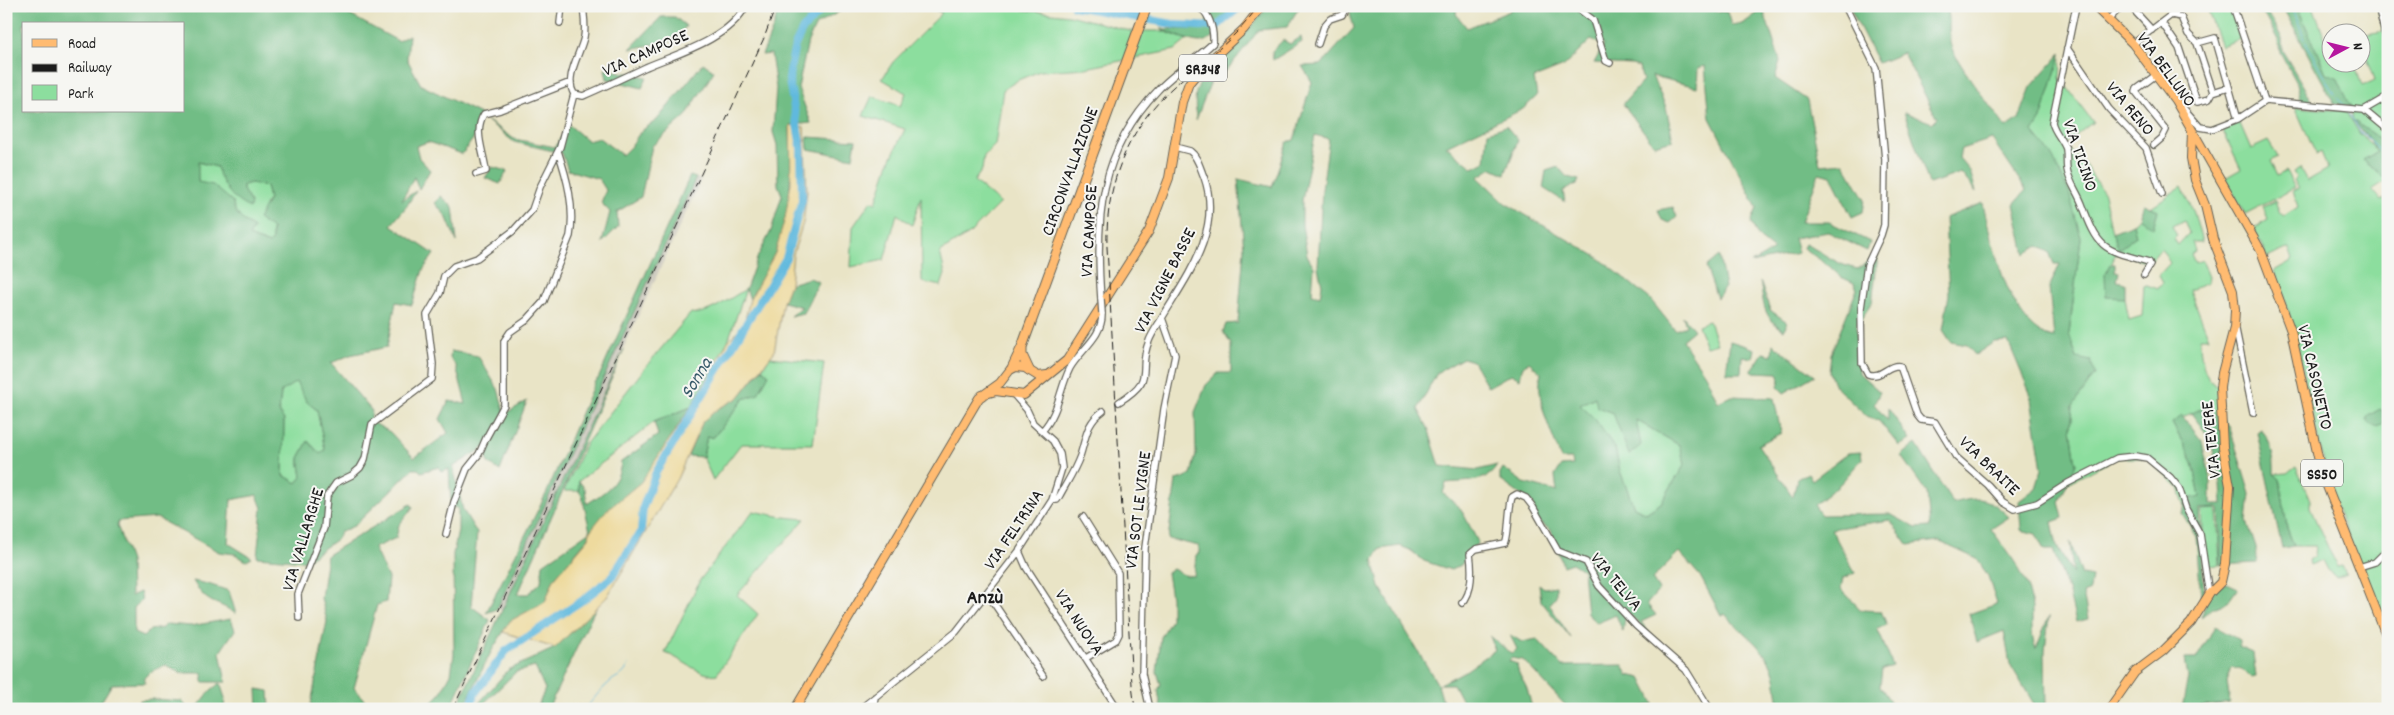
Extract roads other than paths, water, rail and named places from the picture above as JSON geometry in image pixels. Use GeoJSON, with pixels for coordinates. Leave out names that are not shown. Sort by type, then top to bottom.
{"type":"FeatureCollection","features":[{"type":"Feature","properties":{"kind":"highway","name":"CIRCONVALLAZIONE"},"geometry":{"type":"LineString","coordinates":[[1012,368],[1022,347],[1147,6]]}},
{"type":"Feature","properties":{"kind":"highway"},"geometry":{"type":"LineString","coordinates":[[1022,347],[1022,355],[1030,371]]}},
{"type":"Feature","properties":{"kind":"main road","name":"SR348"},"geometry":{"type":"LineString","coordinates":[[1030,391],[1047,375],[1058,370],[1068,360],[1149,231],[1163,200],[1175,147],[1182,102],[1190,83],[1200,70],[1244,29],[1262,6]]}},
{"type":"Feature","properties":{"kind":"main road","name":"VIA BELLUNO"},"geometry":{"type":"LineString","coordinates":[[2094,6],[2133,44],[2175,100],[2192,131]]}},
{"type":"Feature","properties":{"kind":"main road","name":"VIA TEVERE"},"geometry":{"type":"LineString","coordinates":[[2109,709],[2135,672],[2162,651],[2186,628],[2209,594],[2221,582],[2225,564],[2230,486],[2223,447],[2220,388],[2234,321],[2233,291],[2213,240],[2205,205],[2195,180],[2191,158],[2192,131]]}},
{"type":"Feature","properties":{"kind":"main road","name":"VIA CASONETTO"},"geometry":{"type":"LineString","coordinates":[[2192,131],[2209,156],[2261,250],[2280,299],[2291,331],[2321,471],[2388,640]]}},
{"type":"Feature","properties":{"kind":"main road"},"geometry":{"type":"LineString","coordinates":[[795,709],[982,395],[1012,368],[1021,366],[1038,376],[1047,375]]}},
{"type":"Feature","properties":{"kind":"main road"},"geometry":{"type":"LineString","coordinates":[[982,395],[996,391],[1024,395],[1030,391],[1034,381],[1030,371]]}},
{"type":"Feature","properties":{"kind":"main road","name":"VIA FELTRINA"},"geometry":{"type":"LineString","coordinates":[[1005,376],[1005,385],[1012,394]]}},
{"type":"Feature","properties":{"kind":"street"},"geometry":{"type":"LineString","coordinates":[[560,23],[562,6]]}},
{"type":"Feature","properties":{"kind":"street"},"geometry":{"type":"LineString","coordinates":[[574,94],[571,82],[572,71],[584,36],[583,6]]}},
{"type":"Feature","properties":{"kind":"street","name":"VIA CAMPOSE"},"geometry":{"type":"LineString","coordinates":[[574,94],[583,96],[704,42],[727,27],[742,14],[746,6]]}},
{"type":"Feature","properties":{"kind":"street","name":"VIA CAMPOSE"},"geometry":{"type":"LineString","coordinates":[[1042,432],[1056,413],[1071,367],[1100,330],[1102,313],[1100,209],[1105,182],[1114,154],[1125,132],[1158,89],[1213,43],[1214,35],[1206,13],[1200,7],[1194,6]]}},
{"type":"Feature","properties":{"kind":"street"},"geometry":{"type":"LineString","coordinates":[[1318,44],[1330,19],[1342,15],[1347,6]]}},
{"type":"Feature","properties":{"kind":"street"},"geometry":{"type":"LineString","coordinates":[[1575,6],[1594,20],[1606,61],[1610,63]]}},
{"type":"Feature","properties":{"kind":"street","name":"VIA BRAITE"},"geometry":{"type":"LineString","coordinates":[[1846,6],[1876,68],[1886,159],[1884,225],[1867,265],[1860,308],[1862,363],[1864,370],[1872,376],[1893,366],[1900,366],[1917,415],[1922,420],[1935,422],[1956,457],[1988,485],[2003,502],[2015,509],[2037,503],[2068,483],[2117,458],[2135,456],[2152,461],[2176,482],[2186,509],[2200,534],[2209,594]]}},
{"type":"Feature","properties":{"kind":"street","name":"VIA TICINO"},"geometry":{"type":"LineString","coordinates":[[2076,6],[2052,122],[2054,130],[2065,147],[2066,167],[2072,186],[2081,201],[2088,225],[2098,241],[2115,252],[2149,262],[2150,265],[2144,275]]}},
{"type":"Feature","properties":{"kind":"street"},"geometry":{"type":"LineString","coordinates":[[2108,20],[2122,6]]}},
{"type":"Feature","properties":{"kind":"street"},"geometry":{"type":"LineString","coordinates":[[2130,6],[2152,30]]}},
{"type":"Feature","properties":{"kind":"street"},"geometry":{"type":"LineString","coordinates":[[2133,44],[2183,6]]}},
{"type":"Feature","properties":{"kind":"street"},"geometry":{"type":"LineString","coordinates":[[2233,6],[2265,101]]}},
{"type":"Feature","properties":{"kind":"street"},"geometry":{"type":"LineString","coordinates":[[2378,6],[2388,46]]}},
{"type":"Feature","properties":{"kind":"street"},"geometry":{"type":"LineString","coordinates":[[2172,15],[2180,17],[2188,34],[2197,43],[2213,92]]}},
{"type":"Feature","properties":{"kind":"street"},"geometry":{"type":"LineString","coordinates":[[2162,23],[2179,48],[2197,102],[2209,99],[2213,92],[2230,87]]}},
{"type":"Feature","properties":{"kind":"street"},"geometry":{"type":"LineString","coordinates":[[2197,43],[2215,38],[2238,119]]}},
{"type":"Feature","properties":{"kind":"street","name":"VIA RENO"},"geometry":{"type":"LineString","coordinates":[[2066,48],[2109,109],[2146,148],[2162,194]]}},
{"type":"Feature","properties":{"kind":"street"},"geometry":{"type":"LineString","coordinates":[[2154,145],[2162,138],[2166,130],[2136,92],[2137,89],[2156,75]]}},
{"type":"Feature","properties":{"kind":"street"},"geometry":{"type":"LineString","coordinates":[[476,174],[486,171],[479,136],[480,123],[484,114],[500,110],[571,82]]}},
{"type":"Feature","properties":{"kind":"street","name":"VIA VALLARGHE"},"geometry":{"type":"LineString","coordinates":[[299,618],[298,594],[324,528],[329,490],[336,483],[352,475],[360,468],[365,459],[372,424],[433,377],[427,315],[440,293],[444,276],[454,266],[477,258],[525,219],[532,210],[540,187],[558,151],[574,94]]}},
{"type":"Feature","properties":{"kind":"street"},"geometry":{"type":"LineString","coordinates":[[2175,100],[2198,125],[2205,129],[2215,129],[2238,119],[2265,101],[2364,110],[2388,96]]}},
{"type":"Feature","properties":{"kind":"street"},"geometry":{"type":"LineString","coordinates":[[2364,110],[2388,130]]}},
{"type":"Feature","properties":{"kind":"street","name":"VIA VIGNE BASSE"},"geometry":{"type":"LineString","coordinates":[[1119,402],[1138,387],[1142,381],[1148,342],[1198,255],[1210,219],[1207,187],[1198,160],[1190,150],[1175,147]]}},
{"type":"Feature","properties":{"kind":"street"},"geometry":{"type":"LineString","coordinates":[[446,534],[454,502],[467,469],[480,454],[486,438],[504,405],[504,341],[510,332],[527,320],[544,302],[570,236],[572,224],[570,195],[558,151]]}},
{"type":"Feature","properties":{"kind":"street","name":"VIA SOT LE VIGNE"},"geometry":{"type":"LineString","coordinates":[[1150,709],[1142,674],[1145,548],[1164,409],[1175,355],[1162,318]]}},
{"type":"Feature","properties":{"kind":"street"},"geometry":{"type":"LineString","coordinates":[[2234,321],[2253,413]]}},
{"type":"Feature","properties":{"kind":"street"},"geometry":{"type":"LineString","coordinates":[[1027,410],[1030,391]]}},
{"type":"Feature","properties":{"kind":"street","name":"VIA FELTRINA"},"geometry":{"type":"LineString","coordinates":[[860,709],[956,632],[1019,551],[1052,500],[1061,476],[1062,462],[1057,447],[1033,423],[1027,410],[1012,394]]}},
{"type":"Feature","properties":{"kind":"street"},"geometry":{"type":"LineString","coordinates":[[1052,500],[1057,500],[1081,455],[1087,429],[1092,420],[1103,411]]}},
{"type":"Feature","properties":{"kind":"street","name":"VIA TELVA"},"geometry":{"type":"LineString","coordinates":[[1462,603],[1465,601],[1469,589],[1472,566],[1470,554],[1476,549],[1504,544],[1507,540],[1510,504],[1512,497],[1517,494],[1526,498],[1533,506],[1558,551],[1586,562],[1599,586],[1636,626],[1686,670],[1710,709]]}},
{"type":"Feature","properties":{"kind":"street"},"geometry":{"type":"LineString","coordinates":[[1083,517],[1117,570],[1118,595],[1118,638],[1086,658]]}},
{"type":"Feature","properties":{"kind":"street"},"geometry":{"type":"LineString","coordinates":[[2359,567],[2375,562],[2388,549]]}},
{"type":"Feature","properties":{"kind":"street","name":"VIA NUOVA"},"geometry":{"type":"LineString","coordinates":[[1019,551],[1026,567],[1118,709]]}},
{"type":"Feature","properties":{"kind":"street"},"geometry":{"type":"LineString","coordinates":[[987,593],[1043,676]]}},
{"type":"Feature","properties":{"kind":"street"},"geometry":{"type":"LineString","coordinates":[[873,709],[875,697]]}},
{"type":"Feature","properties":{"kind":"waterway","name":"Sonna"},"geometry":{"type":"LineString","coordinates":[[470,709],[475,693],[506,651],[583,600],[612,577],[641,531],[643,507],[656,472],[786,258],[802,200],[801,147],[789,80],[791,64],[795,45],[803,29],[825,6]]}},
{"type":"Feature","properties":{"kind":"waterway","name":"Sonna"},"geometry":{"type":"LineString","coordinates":[[1074,6],[1178,25],[1216,27],[1241,6]]}},
{"type":"Feature","properties":{"kind":"waterway"},"geometry":{"type":"LineString","coordinates":[[2292,6],[2307,45],[2330,87],[2345,107]]}},
{"type":"Feature","properties":{"kind":"waterway"},"geometry":{"type":"LineString","coordinates":[[2347,110],[2361,133],[2388,156]]}},
{"type":"Feature","properties":{"kind":"waterway"},"geometry":{"type":"LineString","coordinates":[[585,709],[606,685],[623,674],[629,664]]}},
{"type":"Feature","properties":{"kind":"railway"},"geometry":{"type":"LineString","coordinates":[[453,709],[764,38],[776,6]]}},
{"type":"Feature","properties":{"kind":"railway"},"geometry":{"type":"LineString","coordinates":[[1135,709],[1132,685],[1107,247],[1107,224],[1110,202],[1122,160],[1131,140],[1143,121],[1173,87],[1229,40],[1258,6]]}},
{"type":"Feature","properties":{"kind":"district","name":"Anzù"},"geometry":{"type":"Point","coordinates":[985,596]}}]}
